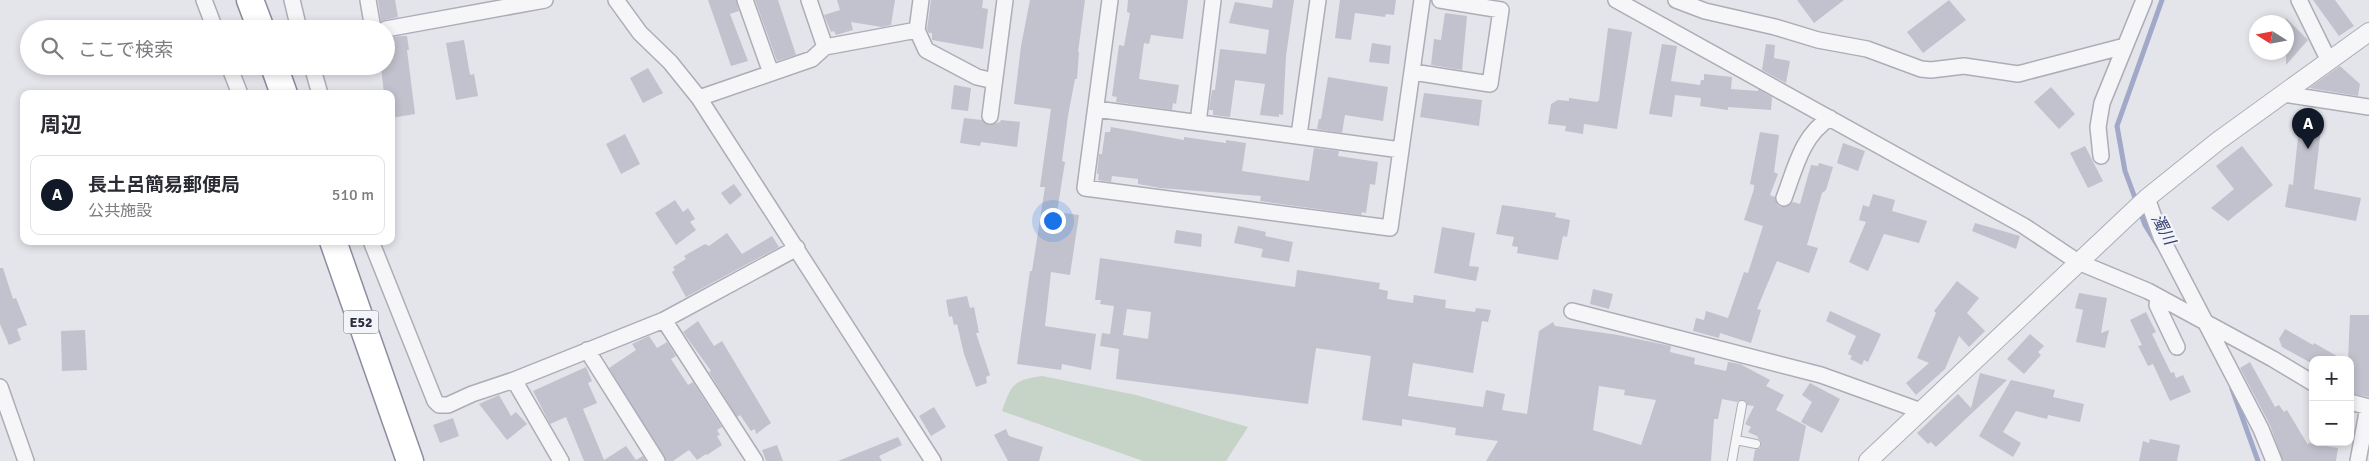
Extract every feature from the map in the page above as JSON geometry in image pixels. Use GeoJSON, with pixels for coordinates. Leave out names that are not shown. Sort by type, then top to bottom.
{"type":"FeatureCollection","features":[{"type":"Feature","properties":{"kind":"highway"},"geometry":{"type":"LineString","coordinates":[[250,0],[257,20]]}},
{"type":"Feature","properties":{"kind":"highway"},"geometry":{"type":"LineString","coordinates":[[277,75],[283,90]]}},
{"type":"Feature","properties":{"kind":"highway","name":"E52"},"geometry":{"type":"LineString","coordinates":[[334,245],[410,461]]}},
{"type":"Feature","properties":{"kind":"street"},"geometry":{"type":"LineString","coordinates":[[204,0],[212,20]]}},
{"type":"Feature","properties":{"kind":"street"},"geometry":{"type":"LineString","coordinates":[[292,0],[297,20]]}},
{"type":"Feature","properties":{"kind":"street"},"geometry":{"type":"LineString","coordinates":[[368,0],[372,20]]}},
{"type":"Feature","properties":{"kind":"street"},"geometry":{"type":"LineString","coordinates":[[395,28],[544,0]]}},
{"type":"Feature","properties":{"kind":"street"},"geometry":{"type":"LineString","coordinates":[[616,0],[640,33],[670,62],[699,98],[933,461]]}},
{"type":"Feature","properties":{"kind":"street"},"geometry":{"type":"LineString","coordinates":[[745,0],[771,73]]}},
{"type":"Feature","properties":{"kind":"street"},"geometry":{"type":"LineString","coordinates":[[809,0],[825,47]]}},
{"type":"Feature","properties":{"kind":"street"},"geometry":{"type":"LineString","coordinates":[[921,0],[917,30],[926,50],[977,77],[994,81]]}},
{"type":"Feature","properties":{"kind":"street"},"geometry":{"type":"LineString","coordinates":[[990,116],[1005,0]]}},
{"type":"Feature","properties":{"kind":"street"},"geometry":{"type":"LineString","coordinates":[[1110,0],[1085,188],[1390,228],[1422,0]]}},
{"type":"Feature","properties":{"kind":"street"},"geometry":{"type":"LineString","coordinates":[[1198,123],[1213,0]]}},
{"type":"Feature","properties":{"kind":"street"},"geometry":{"type":"LineString","coordinates":[[1299,135],[1318,0]]}},
{"type":"Feature","properties":{"kind":"street"},"geometry":{"type":"LineString","coordinates":[[1413,72],[1490,84],[1501,10],[1440,0]]}},
{"type":"Feature","properties":{"kind":"street"},"geometry":{"type":"LineString","coordinates":[[1616,0],[2024,226],[2078,262],[2164,301],[2273,359],[2309,381]]}},
{"type":"Feature","properties":{"kind":"street"},"geometry":{"type":"LineString","coordinates":[[1676,0],[1705,12],[1775,27],[1818,40],[1867,49],[1921,69],[1931,70],[1964,66],[2018,74],[2125,46]]}},
{"type":"Feature","properties":{"kind":"street"},"geometry":{"type":"LineString","coordinates":[[2101,156],[2098,128],[2102,103],[2144,0]]}},
{"type":"Feature","properties":{"kind":"street"},"geometry":{"type":"LineString","coordinates":[[2299,0],[2328,61]]}},
{"type":"Feature","properties":{"kind":"street"},"geometry":{"type":"LineString","coordinates":[[699,98],[812,60],[825,47],[917,30]]}},
{"type":"Feature","properties":{"kind":"street"},"geometry":{"type":"LineString","coordinates":[[1874,458],[2078,262],[2180,169],[2369,32]]}},
{"type":"Feature","properties":{"kind":"street"},"geometry":{"type":"LineString","coordinates":[[233,75],[238,90]]}},
{"type":"Feature","properties":{"kind":"street"},"geometry":{"type":"LineString","coordinates":[[315,75],[319,90]]}},
{"type":"Feature","properties":{"kind":"street"},"geometry":{"type":"LineString","coordinates":[[2283,94],[2369,107]]}},
{"type":"Feature","properties":{"kind":"street"},"geometry":{"type":"LineString","coordinates":[[1096,109],[1401,150]]}},
{"type":"Feature","properties":{"kind":"street"},"geometry":{"type":"LineString","coordinates":[[1784,198],[1803,145],[1819,125],[1830,118]]}},
{"type":"Feature","properties":{"kind":"street"},"geometry":{"type":"LineString","coordinates":[[2144,200],[2161,237],[2261,429],[2274,461]]}},
{"type":"Feature","properties":{"kind":"street"},"geometry":{"type":"LineString","coordinates":[[374,245],[435,401],[439,405],[448,405],[664,320],[797,248]]}},
{"type":"Feature","properties":{"kind":"street"},"geometry":{"type":"LineString","coordinates":[[2164,301],[2157,305],[2176,347]]}},
{"type":"Feature","properties":{"kind":"street"},"geometry":{"type":"LineString","coordinates":[[1572,311],[1821,375],[1921,411]]}},
{"type":"Feature","properties":{"kind":"street"},"geometry":{"type":"LineString","coordinates":[[664,320],[755,461]]}},
{"type":"Feature","properties":{"kind":"street"},"geometry":{"type":"LineString","coordinates":[[587,350],[657,461]]}},
{"type":"Feature","properties":{"kind":"street"},"geometry":{"type":"LineString","coordinates":[[514,380],[561,461]]}},
{"type":"Feature","properties":{"kind":"street"},"geometry":{"type":"LineString","coordinates":[[0,387],[26,461]]}},
{"type":"Feature","properties":{"kind":"street"},"geometry":{"type":"LineString","coordinates":[[2354,403],[2368,407],[2358,461]]}},
{"type":"Feature","properties":{"kind":"lane"},"geometry":{"type":"LineString","coordinates":[[1732,461],[1742,405]]}},
{"type":"Feature","properties":{"kind":"lane"},"geometry":{"type":"LineString","coordinates":[[1736,440],[1756,444]]}},
{"type":"Feature","properties":{"kind":"green space"},"geometry":{"type":"Polygon","coordinates":[[[1042,376],[1136,395],[1248,427],[1226,461],[1143,461],[1002,411],[1011,389],[1015,385],[1025,379],[1042,376]]]}},
{"type":"Feature","properties":{"kind":"building"},"geometry":{"type":"Polygon","coordinates":[[[378,0],[395,0],[398,17],[381,20],[378,0]]]}},
{"type":"Feature","properties":{"kind":"building"},"geometry":{"type":"Polygon","coordinates":[[[708,0],[736,0],[739,11],[730,14],[748,61],[731,66],[708,0]]]}},
{"type":"Feature","properties":{"kind":"building"},"geometry":{"type":"Polygon","coordinates":[[[755,0],[778,0],[796,55],[777,61],[755,0]]]}},
{"type":"Feature","properties":{"kind":"building"},"geometry":{"type":"Polygon","coordinates":[[[837,0],[895,0],[891,25],[882,27],[851,22],[853,30],[836,35],[834,31],[831,32],[824,15],[840,10],[837,0]]]}},
{"type":"Feature","properties":{"kind":"building"},"geometry":{"type":"Polygon","coordinates":[[[931,0],[983,0],[982,8],[988,9],[983,49],[932,40],[932,33],[929,33],[927,29],[931,0]]]}},
{"type":"Feature","properties":{"kind":"building"},"geometry":{"type":"Polygon","coordinates":[[[1030,0],[1085,0],[1078,52],[1077,79],[1075,79],[1068,116],[1062,161],[1065,162],[1057,212],[1079,215],[1070,275],[1051,272],[1045,326],[1096,334],[1091,370],[1062,364],[1061,370],[1017,364],[1030,271],[1032,271],[1045,187],[1040,187],[1051,109],[1014,104],[1021,46],[1030,0]]]}},
{"type":"Feature","properties":{"kind":"building"},"geometry":{"type":"Polygon","coordinates":[[[1128,0],[1188,0],[1183,39],[1151,35],[1149,44],[1144,43],[1139,79],[1179,85],[1176,104],[1173,103],[1172,110],[1116,102],[1117,97],[1112,96],[1119,45],[1124,46],[1130,13],[1127,12],[1128,0]]]}},
{"type":"Feature","properties":{"kind":"building"},"geometry":{"type":"Polygon","coordinates":[[[1273,0],[1294,0],[1286,56],[1283,115],[1279,114],[1279,117],[1260,115],[1265,84],[1235,80],[1230,117],[1213,115],[1213,110],[1209,110],[1212,90],[1215,90],[1220,49],[1266,54],[1269,30],[1229,23],[1235,2],[1272,8],[1273,0]]]}},
{"type":"Feature","properties":{"kind":"building"},"geometry":{"type":"Polygon","coordinates":[[[1340,0],[1396,0],[1394,15],[1386,14],[1385,17],[1355,13],[1351,40],[1335,38],[1340,0]]]}},
{"type":"Feature","properties":{"kind":"building"},"geometry":{"type":"Polygon","coordinates":[[[1797,0],[1844,0],[1814,23],[1797,0]]]}},
{"type":"Feature","properties":{"kind":"building"},"geometry":{"type":"Polygon","coordinates":[[[1949,0],[1966,20],[1923,53],[1907,32],[1949,0]]]}},
{"type":"Feature","properties":{"kind":"building"},"geometry":{"type":"Polygon","coordinates":[[[2313,0],[2335,0],[2354,26],[2339,36],[2313,0]]]}},
{"type":"Feature","properties":{"kind":"building"},"geometry":{"type":"Polygon","coordinates":[[[1445,13],[1467,16],[1462,70],[1431,65],[1434,39],[1441,40],[1445,13]]]}},
{"type":"Feature","properties":{"kind":"building"},"geometry":{"type":"Polygon","coordinates":[[[2294,26],[2308,40],[2294,56],[2294,26]]]}},
{"type":"Feature","properties":{"kind":"building"},"geometry":{"type":"Polygon","coordinates":[[[1608,28],[1632,32],[1617,129],[1584,124],[1583,134],[1565,131],[1566,126],[1548,124],[1551,104],[1558,100],[1569,101],[1569,98],[1597,102],[1599,100],[1608,28]]]}},
{"type":"Feature","properties":{"kind":"building"},"geometry":{"type":"Polygon","coordinates":[[[407,36],[415,114],[395,117],[395,90],[384,90],[382,75],[395,75],[395,37],[407,36]]]}},
{"type":"Feature","properties":{"kind":"building"},"geometry":{"type":"Polygon","coordinates":[[[464,40],[470,75],[474,74],[478,96],[456,100],[446,43],[464,40]]]}},
{"type":"Feature","properties":{"kind":"building"},"geometry":{"type":"Polygon","coordinates":[[[1372,43],[1391,46],[1389,64],[1369,62],[1372,43]]]}},
{"type":"Feature","properties":{"kind":"building"},"geometry":{"type":"Polygon","coordinates":[[[1662,44],[1677,46],[1671,81],[1700,85],[1701,80],[1704,80],[1704,74],[1732,77],[1731,89],[1758,91],[1758,89],[1772,97],[1771,110],[1728,107],[1728,110],[1700,106],[1701,98],[1675,95],[1672,117],[1649,114],[1662,44]]]}},
{"type":"Feature","properties":{"kind":"building"},"geometry":{"type":"Polygon","coordinates":[[[1766,44],[1775,45],[1774,58],[1790,61],[1786,83],[1762,70],[1766,44]]]}},
{"type":"Feature","properties":{"kind":"building"},"geometry":{"type":"Polygon","coordinates":[[[2340,66],[2360,84],[2358,96],[2309,88],[2340,66]]]}},
{"type":"Feature","properties":{"kind":"building"},"geometry":{"type":"Polygon","coordinates":[[[648,68],[663,93],[643,103],[630,78],[648,68]]]}},
{"type":"Feature","properties":{"kind":"building"},"geometry":{"type":"Polygon","coordinates":[[[1328,77],[1388,87],[1383,121],[1345,115],[1342,133],[1317,129],[1319,119],[1321,119],[1328,77]]]}},
{"type":"Feature","properties":{"kind":"building"},"geometry":{"type":"Polygon","coordinates":[[[954,85],[971,88],[968,111],[951,109],[954,85]]]}},
{"type":"Feature","properties":{"kind":"building"},"geometry":{"type":"Polygon","coordinates":[[[2051,87],[2075,114],[2059,129],[2034,102],[2051,87]]]}},
{"type":"Feature","properties":{"kind":"building"},"geometry":{"type":"Polygon","coordinates":[[[1424,93],[1482,100],[1479,126],[1420,117],[1424,93]]]}},
{"type":"Feature","properties":{"kind":"building"},"geometry":{"type":"Polygon","coordinates":[[[2300,117],[2322,120],[2314,189],[2361,198],[2356,221],[2285,207],[2289,184],[2293,185],[2300,117]]]}},
{"type":"Feature","properties":{"kind":"building"},"geometry":{"type":"Polygon","coordinates":[[[964,118],[982,120],[989,125],[1001,120],[1020,122],[1017,147],[981,142],[980,146],[960,143],[964,118]]]}},
{"type":"Feature","properties":{"kind":"building"},"geometry":{"type":"Polygon","coordinates":[[[1111,127],[1184,140],[1184,137],[1226,143],[1226,140],[1246,143],[1242,171],[1309,181],[1314,148],[1339,151],[1338,156],[1378,162],[1375,185],[1370,184],[1366,213],[1362,212],[1361,215],[1260,201],[1261,196],[1160,188],[1138,184],[1138,179],[1112,176],[1111,182],[1098,180],[1099,154],[1102,154],[1105,132],[1110,132],[1111,127]]]}},
{"type":"Feature","properties":{"kind":"building"},"geometry":{"type":"Polygon","coordinates":[[[1760,132],[1779,135],[1774,172],[1778,174],[1770,195],[1775,197],[1780,207],[1786,207],[1793,202],[1800,204],[1811,165],[1818,166],[1819,163],[1833,167],[1826,190],[1822,193],[1807,245],[1818,248],[1809,273],[1777,261],[1757,309],[1761,310],[1751,343],[1720,333],[1719,338],[1693,331],[1696,318],[1704,320],[1706,311],[1728,318],[1744,272],[1748,273],[1763,226],[1744,220],[1754,189],[1754,185],[1750,184],[1760,132]]]}},
{"type":"Feature","properties":{"kind":"building"},"geometry":{"type":"Polygon","coordinates":[[[625,134],[640,164],[621,174],[606,144],[625,134]]]}},
{"type":"Feature","properties":{"kind":"building"},"geometry":{"type":"Polygon","coordinates":[[[1843,143],[1865,151],[1858,171],[1837,163],[1843,143]]]}},
{"type":"Feature","properties":{"kind":"building"},"geometry":{"type":"Polygon","coordinates":[[[2085,146],[2103,181],[2088,188],[2070,153],[2085,146]]]}},
{"type":"Feature","properties":{"kind":"building"},"geometry":{"type":"Polygon","coordinates":[[[2242,146],[2273,185],[2228,221],[2211,208],[2234,189],[2216,166],[2242,146]]]}},
{"type":"Feature","properties":{"kind":"building"},"geometry":{"type":"Polygon","coordinates":[[[734,184],[742,195],[730,205],[721,193],[734,184]]]}},
{"type":"Feature","properties":{"kind":"building"},"geometry":{"type":"Polygon","coordinates":[[[1873,194],[1895,200],[1892,211],[1927,221],[1919,243],[1884,234],[1868,271],[1849,262],[1866,222],[1859,220],[1863,205],[1869,207],[1873,194]]]}},
{"type":"Feature","properties":{"kind":"building"},"geometry":{"type":"Polygon","coordinates":[[[675,200],[683,212],[688,208],[695,219],[690,222],[696,230],[676,245],[655,213],[675,200]]]}},
{"type":"Feature","properties":{"kind":"building"},"geometry":{"type":"Polygon","coordinates":[[[1502,205],[1556,213],[1555,217],[1570,220],[1567,237],[1563,236],[1558,260],[1517,253],[1518,247],[1512,246],[1514,237],[1496,234],[1502,205]]]}},
{"type":"Feature","properties":{"kind":"building"},"geometry":{"type":"Polygon","coordinates":[[[1975,223],[2020,236],[2016,249],[1972,231],[1975,223]]]}},
{"type":"Feature","properties":{"kind":"building"},"geometry":{"type":"Polygon","coordinates":[[[1238,226],[1266,232],[1265,236],[1293,242],[1289,262],[1261,257],[1263,249],[1234,243],[1238,226]]]}},
{"type":"Feature","properties":{"kind":"building"},"geometry":{"type":"Polygon","coordinates":[[[1442,227],[1475,233],[1469,266],[1479,267],[1476,281],[1434,273],[1442,227]]]}},
{"type":"Feature","properties":{"kind":"building"},"geometry":{"type":"Polygon","coordinates":[[[1176,230],[1202,234],[1201,247],[1174,243],[1176,230]]]}},
{"type":"Feature","properties":{"kind":"building"},"geometry":{"type":"Polygon","coordinates":[[[727,233],[742,254],[772,236],[779,247],[686,297],[672,272],[675,270],[673,267],[686,259],[684,256],[705,244],[709,246],[727,233]]]}},
{"type":"Feature","properties":{"kind":"building"},"geometry":{"type":"Polygon","coordinates":[[[1100,258],[1295,287],[1297,270],[1380,283],[1379,289],[1388,291],[1387,299],[1413,303],[1414,295],[1446,300],[1445,308],[1475,312],[1476,308],[1491,310],[1488,322],[1482,321],[1473,373],[1413,363],[1408,396],[1483,407],[1486,390],[1505,394],[1502,410],[1527,414],[1539,331],[1553,322],[1555,326],[1618,335],[1671,346],[1670,352],[1695,358],[1694,364],[1726,371],[1728,362],[1740,364],[1770,380],[1766,386],[1784,395],[1776,410],[1806,426],[1799,461],[1753,461],[1755,450],[1760,448],[1761,443],[1757,436],[1748,432],[1751,427],[1745,424],[1754,406],[1747,405],[1743,400],[1737,402],[1722,399],[1718,419],[1714,419],[1711,461],[1486,461],[1498,441],[1455,435],[1456,428],[1402,419],[1402,426],[1362,420],[1371,356],[1316,348],[1308,404],[1116,379],[1119,349],[1100,346],[1102,333],[1110,334],[1114,306],[1100,304],[1101,300],[1095,300],[1100,258]],[[1127,309],[1123,335],[1148,339],[1151,312],[1127,309]],[[1599,386],[1593,430],[1641,445],[1656,400],[1624,395],[1625,390],[1599,386]]]}},
{"type":"Feature","properties":{"kind":"building"},"geometry":{"type":"Polygon","coordinates":[[[0,268],[3,268],[13,299],[16,298],[27,325],[17,329],[21,340],[9,345],[0,324],[0,268]]]}},
{"type":"Feature","properties":{"kind":"building"},"geometry":{"type":"Polygon","coordinates":[[[1957,281],[1979,298],[1967,313],[1985,331],[1969,347],[1959,336],[1945,369],[1916,395],[1906,383],[1929,363],[1917,358],[1936,313],[1934,311],[1957,281]]]}},
{"type":"Feature","properties":{"kind":"building"},"geometry":{"type":"Polygon","coordinates":[[[1593,289],[1613,294],[1609,309],[1590,304],[1593,289]]]}},
{"type":"Feature","properties":{"kind":"building"},"geometry":{"type":"Polygon","coordinates":[[[2079,293],[2107,298],[2101,333],[2109,330],[2105,348],[2076,342],[2083,310],[2075,308],[2079,293]]]}},
{"type":"Feature","properties":{"kind":"building"},"geometry":{"type":"Polygon","coordinates":[[[967,296],[970,308],[974,307],[979,333],[976,333],[990,375],[986,377],[987,383],[976,387],[964,354],[957,324],[954,325],[952,316],[949,317],[946,300],[967,296]]]}},
{"type":"Feature","properties":{"kind":"building"},"geometry":{"type":"Polygon","coordinates":[[[1830,311],[1881,334],[1868,362],[1864,360],[1862,365],[1850,359],[1852,356],[1848,354],[1856,336],[1826,321],[1830,311]]]}},
{"type":"Feature","properties":{"kind":"building"},"geometry":{"type":"Polygon","coordinates":[[[2146,312],[2156,332],[2152,334],[2171,373],[2174,372],[2176,378],[2183,375],[2191,392],[2170,401],[2153,364],[2148,366],[2138,346],[2142,345],[2130,320],[2146,312]]]}},
{"type":"Feature","properties":{"kind":"building"},"geometry":{"type":"Polygon","coordinates":[[[2350,315],[2369,315],[2369,397],[2354,394],[2354,356],[2348,356],[2350,315]]]}},
{"type":"Feature","properties":{"kind":"building"},"geometry":{"type":"Polygon","coordinates":[[[698,321],[714,346],[722,341],[771,423],[756,434],[755,429],[751,431],[740,415],[737,417],[709,372],[711,371],[683,332],[698,321]]]}},
{"type":"Feature","properties":{"kind":"building"},"geometry":{"type":"Polygon","coordinates":[[[2285,329],[2337,356],[2309,356],[2309,362],[2282,347],[2279,339],[2285,329]]]}},
{"type":"Feature","properties":{"kind":"building"},"geometry":{"type":"Polygon","coordinates":[[[85,330],[87,370],[62,371],[61,331],[85,330]]]}},
{"type":"Feature","properties":{"kind":"building"},"geometry":{"type":"Polygon","coordinates":[[[2030,334],[2044,346],[2038,352],[2041,355],[2024,374],[2007,359],[2030,334]]]}},
{"type":"Feature","properties":{"kind":"building"},"geometry":{"type":"Polygon","coordinates":[[[649,336],[657,348],[667,342],[676,356],[671,359],[688,385],[693,382],[722,427],[717,430],[720,435],[717,436],[722,445],[697,460],[689,450],[673,461],[666,461],[609,368],[636,350],[632,344],[649,336]]]}},
{"type":"Feature","properties":{"kind":"building"},"geometry":{"type":"Polygon","coordinates":[[[2250,362],[2275,407],[2279,405],[2284,412],[2287,410],[2308,445],[2308,443],[2309,446],[2338,448],[2336,461],[2283,461],[2270,425],[2240,368],[2250,362]]]}},
{"type":"Feature","properties":{"kind":"building"},"geometry":{"type":"Polygon","coordinates":[[[586,367],[592,381],[588,383],[597,403],[583,409],[604,460],[626,446],[636,460],[643,456],[646,461],[584,461],[566,417],[550,424],[533,391],[586,367]]]}},
{"type":"Feature","properties":{"kind":"building"},"geometry":{"type":"Polygon","coordinates":[[[1980,373],[2007,380],[1936,447],[1931,442],[1928,444],[1917,433],[1958,394],[1971,408],[1980,373]]]}},
{"type":"Feature","properties":{"kind":"building"},"geometry":{"type":"Polygon","coordinates":[[[2011,380],[2055,390],[2053,397],[2084,404],[2080,422],[2048,415],[2047,419],[2016,411],[2003,432],[2021,443],[2013,457],[1979,436],[2011,380]]]}},
{"type":"Feature","properties":{"kind":"building"},"geometry":{"type":"Polygon","coordinates":[[[1810,383],[1840,399],[1822,433],[1801,422],[1812,402],[1802,395],[1810,383]]]}},
{"type":"Feature","properties":{"kind":"building"},"geometry":{"type":"Polygon","coordinates":[[[499,395],[511,416],[516,412],[527,424],[507,440],[479,404],[499,395]]]}},
{"type":"Feature","properties":{"kind":"building"},"geometry":{"type":"Polygon","coordinates":[[[934,407],[946,427],[931,436],[919,416],[934,407]]]}},
{"type":"Feature","properties":{"kind":"building"},"geometry":{"type":"Polygon","coordinates":[[[453,418],[459,436],[440,443],[433,425],[453,418]]]}},
{"type":"Feature","properties":{"kind":"building"},"geometry":{"type":"Polygon","coordinates":[[[1006,429],[1009,436],[1043,447],[1039,461],[1008,461],[994,435],[1006,429]]]}},
{"type":"Feature","properties":{"kind":"building"},"geometry":{"type":"Polygon","coordinates":[[[898,437],[902,445],[879,456],[882,461],[838,461],[898,437]]]}},
{"type":"Feature","properties":{"kind":"building"},"geometry":{"type":"Polygon","coordinates":[[[2150,439],[2180,445],[2177,461],[2139,461],[2143,441],[2149,443],[2150,439]]]}},
{"type":"Feature","properties":{"kind":"building"},"geometry":{"type":"Polygon","coordinates":[[[777,445],[783,461],[766,461],[762,450],[777,445]]]}},
{"type":"Feature","properties":{"kind":"waterway","name":"濁川"},"geometry":{"type":"LineString","coordinates":[[2158,246],[2145,225],[2125,171],[2117,126],[2162,0]]}},
{"type":"Feature","properties":{"kind":"waterway","name":"濁川"},"geometry":{"type":"LineString","coordinates":[[2232,389],[2258,461]]}},
{"type":"Feature","properties":{"kind":"place","name":"長土呂簡易郵便局"},"geometry":{"type":"Point","coordinates":[2308,149]}}]}
